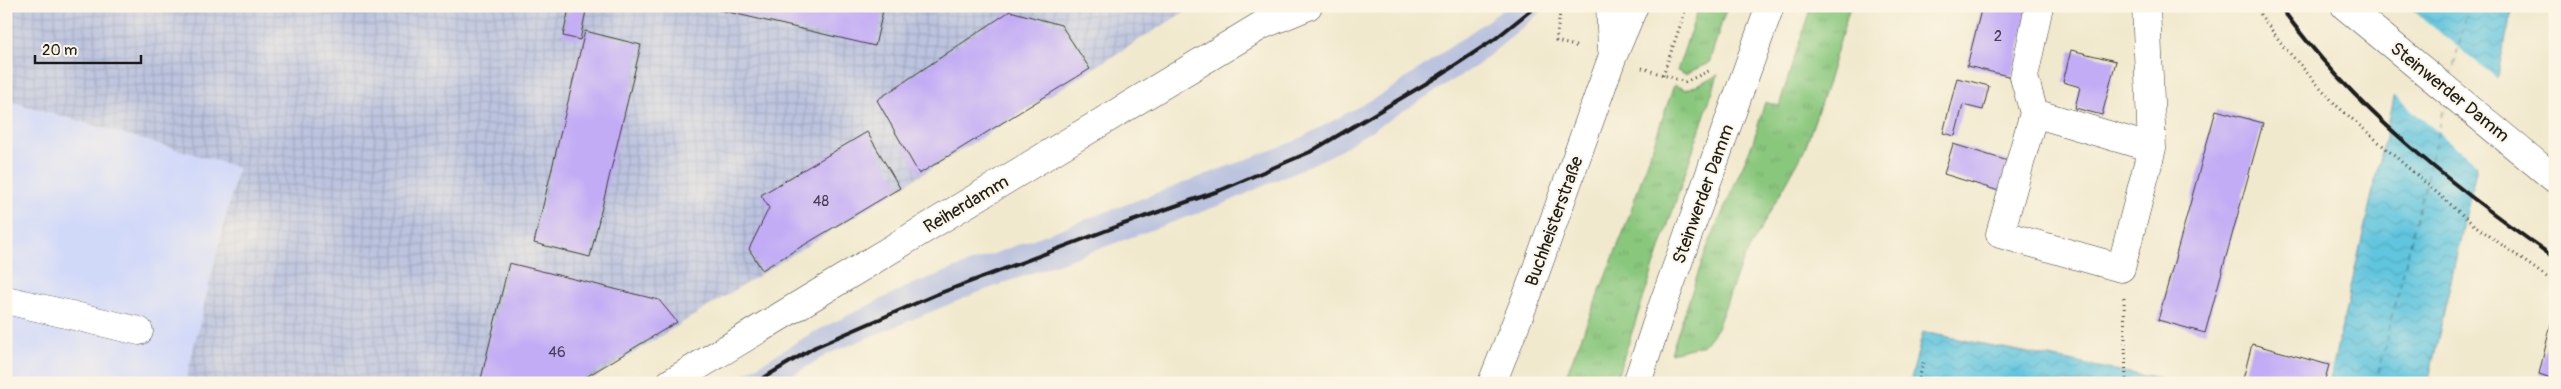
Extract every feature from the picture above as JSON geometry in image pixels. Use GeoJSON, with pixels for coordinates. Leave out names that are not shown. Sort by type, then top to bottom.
{"type":"FeatureCollection","features":[{"type":"Feature","properties":{"kind":"street","name":"Reiherdamm"},"geometry":{"type":"LineString","coordinates":[[670,383],[1270,15],[1308,6]]}},
{"type":"Feature","properties":{"kind":"street","name":"Buchheisterstraße"},"geometry":{"type":"LineString","coordinates":[[1610,6],[1612,58]]}},
{"type":"Feature","properties":{"kind":"street","name":"Buchheisterstraße"},"geometry":{"type":"LineString","coordinates":[[1492,383],[1528,293],[1612,58],[1634,6]]}},
{"type":"Feature","properties":{"kind":"street","name":"Steinwerder Damm"},"geometry":{"type":"LineString","coordinates":[[1637,383],[1660,313],[1770,6]]}},
{"type":"Feature","properties":{"kind":"street"},"geometry":{"type":"LineString","coordinates":[[2040,6],[2024,78],[2034,114],[2000,234],[2121,268],[2152,148],[2146,6]]}},
{"type":"Feature","properties":{"kind":"street","name":"Steinwerder Damm"},"geometry":{"type":"LineString","coordinates":[[2355,14],[2524,151],[2555,179]]}},
{"type":"Feature","properties":{"kind":"street"},"geometry":{"type":"LineString","coordinates":[[2034,114],[2152,148]]}},
{"type":"Feature","properties":{"kind":"street"},"geometry":{"type":"LineString","coordinates":[[6,300],[139,330]]}},
{"type":"Feature","properties":{"kind":"path"},"geometry":{"type":"LineString","coordinates":[[1556,41],[1561,6]]}},
{"type":"Feature","properties":{"kind":"path"},"geometry":{"type":"LineString","coordinates":[[1687,6],[1663,75],[1685,82],[1716,67]]}},
{"type":"Feature","properties":{"kind":"path"},"geometry":{"type":"LineString","coordinates":[[2254,6],[2309,77],[2374,139],[2473,224],[2555,283]]}},
{"type":"Feature","properties":{"kind":"path"},"geometry":{"type":"LineString","coordinates":[[2126,313],[2126,383]]}},
{"type":"Feature","properties":{"kind":"path"},"geometry":{"type":"LineString","coordinates":[[1918,383],[1924,360]]}},
{"type":"Feature","properties":{"kind":"shaded area"},"geometry":{"type":"Polygon","coordinates":[[[6,6],[1194,6],[585,383],[185,383],[238,167],[6,100],[6,6]]]}},
{"type":"Feature","properties":{"kind":"shaded area"},"geometry":{"type":"Polygon","coordinates":[[[1508,6],[1548,6],[1478,65],[1332,155],[1226,203],[977,293],[828,354],[780,383],[730,383],[810,334],[910,285],[1293,142],[1388,91],[1508,6]]]}},
{"type":"Feature","properties":{"kind":"shaded area"},"geometry":{"type":"Polygon","coordinates":[[[6,100],[238,167],[185,383],[6,383],[6,100]]]}},
{"type":"Feature","properties":{"kind":"green space"},"geometry":{"type":"Polygon","coordinates":[[[1699,6],[1727,6],[1709,63],[1685,74],[1677,71],[1699,6]]]}},
{"type":"Feature","properties":{"kind":"green space"},"geometry":{"type":"Polygon","coordinates":[[[1811,6],[1850,6],[1828,82],[1804,151],[1741,264],[1717,328],[1704,345],[1671,353],[1705,253],[1753,142],[1765,102],[1779,106],[1811,6]]]}},
{"type":"Feature","properties":{"kind":"green space"},"geometry":{"type":"Polygon","coordinates":[[[1718,75],[1615,383],[1563,383],[1623,233],[1674,85],[1686,90],[1718,75]]]}},
{"type":"Feature","properties":{"kind":"water"},"geometry":{"type":"Polygon","coordinates":[[[2415,6],[2513,6],[2428,383],[2329,383],[2415,6]]]}},
{"type":"Feature","properties":{"kind":"water"},"geometry":{"type":"Polygon","coordinates":[[[1923,332],[2159,379],[2181,383],[1910,383],[1923,332]]]}},
{"type":"Feature","properties":{"kind":"pier"},"geometry":{"type":"Polygon","coordinates":[[[2412,10],[2499,80],[2479,166],[2392,94],[2412,10]]]}},
{"type":"Feature","properties":{"kind":"building"},"geometry":{"type":"Polygon","coordinates":[[[563,6],[587,6],[580,40],[563,36],[569,8],[563,6]]]}},
{"type":"Feature","properties":{"kind":"building"},"geometry":{"type":"Polygon","coordinates":[[[702,6],[884,6],[875,46],[702,6]]]}},
{"type":"Feature","properties":{"kind":"building"},"geometry":{"type":"Polygon","coordinates":[[[1982,6],[2030,6],[2012,77],[1967,66],[1982,6]]]}},
{"type":"Feature","properties":{"kind":"building"},"geometry":{"type":"Polygon","coordinates":[[[1010,11],[1061,25],[1090,69],[919,174],[877,100],[1010,11]]]}},
{"type":"Feature","properties":{"kind":"building"},"geometry":{"type":"Polygon","coordinates":[[[585,31],[641,45],[590,257],[534,243],[585,31]]]}},
{"type":"Feature","properties":{"kind":"building"},"geometry":{"type":"Polygon","coordinates":[[[2071,50],[2116,61],[2102,115],[2075,108],[2080,87],[2063,82],[2071,50]]]}},
{"type":"Feature","properties":{"kind":"building"},"geometry":{"type":"Polygon","coordinates":[[[1957,78],[1989,86],[1983,110],[1963,105],[1955,136],[1943,133],[1957,78]]]}},
{"type":"Feature","properties":{"kind":"building"},"geometry":{"type":"Polygon","coordinates":[[[2216,110],[2263,123],[2205,333],[2158,320],[2216,110]]]}},
{"type":"Feature","properties":{"kind":"building"},"geometry":{"type":"Polygon","coordinates":[[[867,132],[900,188],[762,270],[749,249],[769,208],[761,195],[867,132]]]}},
{"type":"Feature","properties":{"kind":"building"},"geometry":{"type":"Polygon","coordinates":[[[1953,144],[2008,161],[1999,191],[1944,174],[1953,144]]]}},
{"type":"Feature","properties":{"kind":"building"},"geometry":{"type":"Polygon","coordinates":[[[509,263],[659,300],[677,322],[576,383],[480,383],[509,263]]]}},
{"type":"Feature","properties":{"kind":"building"},"geometry":{"type":"Polygon","coordinates":[[[2552,319],[2555,320],[2555,383],[2547,383],[2548,377],[2539,374],[2552,319]]]}},
{"type":"Feature","properties":{"kind":"building"},"geometry":{"type":"Polygon","coordinates":[[[2252,344],[2329,365],[2324,383],[2285,383],[2272,379],[2271,383],[2242,383],[2252,344]]]}},
{"type":"Feature","properties":{"kind":"ferry route"},"geometry":{"type":"LineString","coordinates":[[2451,76],[2469,6]]}},
{"type":"Feature","properties":{"kind":"ferry route"},"geometry":{"type":"LineString","coordinates":[[2376,383],[2445,104]]}},
{"type":"Feature","properties":{"kind":"railway"},"geometry":{"type":"LineString","coordinates":[[755,383],[815,347],[935,295],[1121,225],[1221,190],[1310,152],[1437,77],[1495,39],[1536,6]]}},
{"type":"Feature","properties":{"kind":"railway"},"geometry":{"type":"LineString","coordinates":[[2280,6],[2339,78],[2372,112],[2442,174],[2555,258]]}}]}
